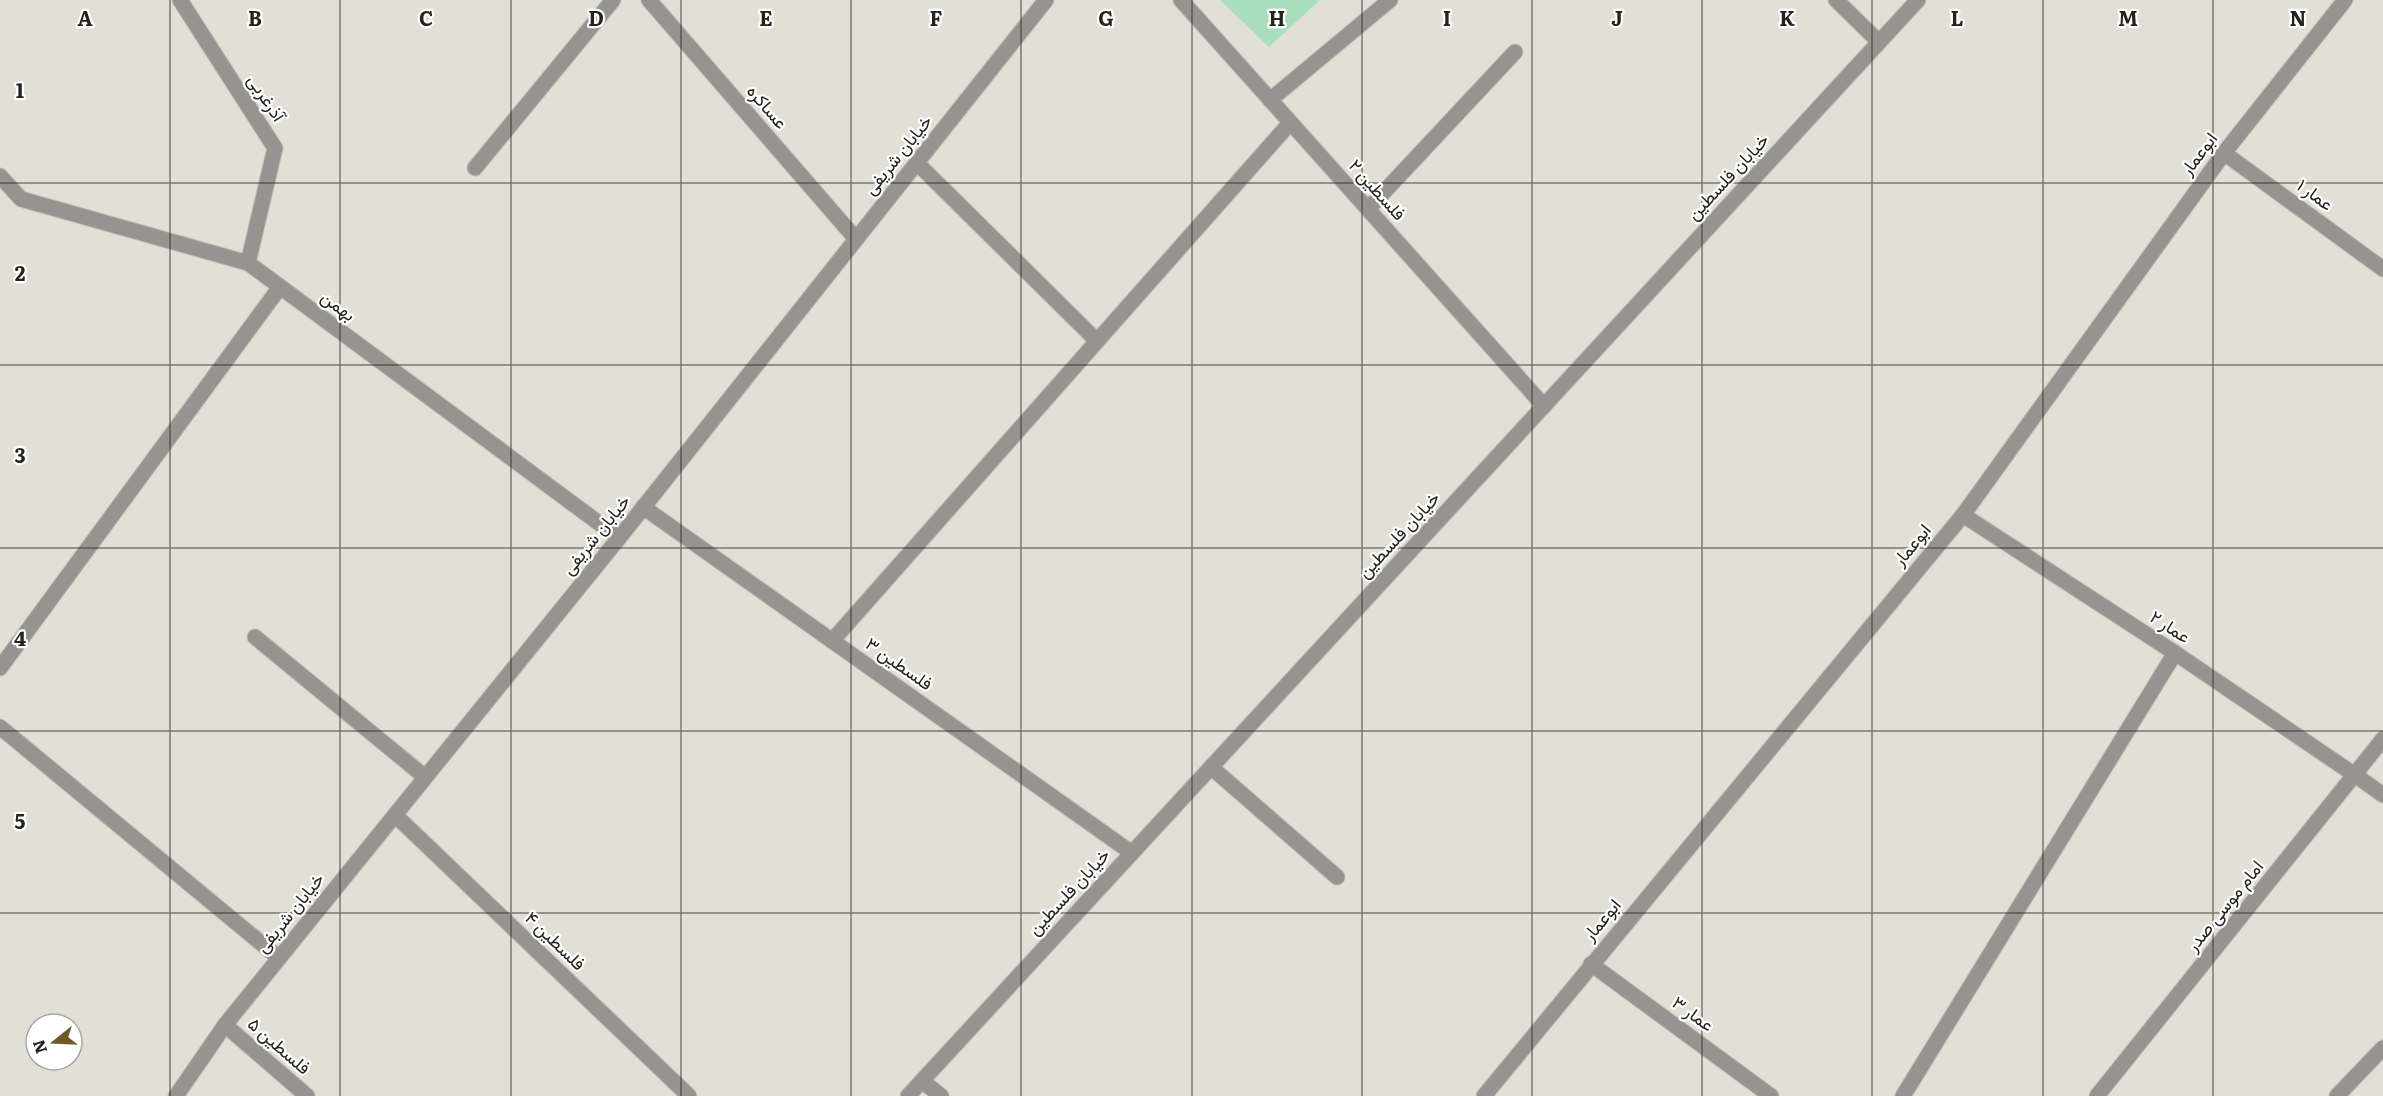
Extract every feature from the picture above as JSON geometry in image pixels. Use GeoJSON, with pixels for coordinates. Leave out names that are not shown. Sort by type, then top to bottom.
{"type":"FeatureCollection","features":[{"type":"Feature","properties":{"kind":"street","name":"آذرغربی"},"geometry":{"type":"LineString","coordinates":[[180,0],[275,148],[248,263]]}},
{"type":"Feature","properties":{"kind":"street"},"geometry":{"type":"LineString","coordinates":[[475,168],[613,0]]}},
{"type":"Feature","properties":{"kind":"street","name":"عساکره"},"geometry":{"type":"LineString","coordinates":[[649,0],[856,239]]}},
{"type":"Feature","properties":{"kind":"street","name":"خیابان شریفی"},"geometry":{"type":"LineString","coordinates":[[176,1096],[225,1025],[644,507],[1046,0]]}},
{"type":"Feature","properties":{"kind":"street","name":"فلسطین ۲"},"geometry":{"type":"LineString","coordinates":[[1180,0],[1544,406]]}},
{"type":"Feature","properties":{"kind":"street"},"geometry":{"type":"LineString","coordinates":[[1270,100],[1390,0]]}},
{"type":"Feature","properties":{"kind":"street"},"geometry":{"type":"LineString","coordinates":[[1836,0],[1879,42]]}},
{"type":"Feature","properties":{"kind":"street","name":"خیابان فلسطین"},"geometry":{"type":"LineString","coordinates":[[908,1096],[1918,0]]}},
{"type":"Feature","properties":{"kind":"street","name":"ابوعمار"},"geometry":{"type":"LineString","coordinates":[[1484,1096],[1963,515],[2224,153],[2345,0]]}},
{"type":"Feature","properties":{"kind":"street"},"geometry":{"type":"LineString","coordinates":[[1368,209],[1515,52]]}},
{"type":"Feature","properties":{"kind":"street"},"geometry":{"type":"LineString","coordinates":[[832,641],[1290,123]]}},
{"type":"Feature","properties":{"kind":"street","name":"عمار ۱"},"geometry":{"type":"LineString","coordinates":[[2224,153],[2383,269]]}},
{"type":"Feature","properties":{"kind":"street"},"geometry":{"type":"LineString","coordinates":[[917,163],[1097,341]]}},
{"type":"Feature","properties":{"kind":"street","name":"بهمن"},"geometry":{"type":"LineString","coordinates":[[0,176],[21,199],[248,263],[619,538]]}},
{"type":"Feature","properties":{"kind":"street"},"geometry":{"type":"LineString","coordinates":[[0,668],[280,287]]}},
{"type":"Feature","properties":{"kind":"street","name":"فلسطین ۳"},"geometry":{"type":"LineString","coordinates":[[644,507],[1132,853]]}},
{"type":"Feature","properties":{"kind":"street","name":"عمار ۲"},"geometry":{"type":"LineString","coordinates":[[1963,515],[2175,653],[2383,795]]}},
{"type":"Feature","properties":{"kind":"street"},"geometry":{"type":"LineString","coordinates":[[255,637],[425,777]]}},
{"type":"Feature","properties":{"kind":"street"},"geometry":{"type":"LineString","coordinates":[[1903,1096],[2175,653]]}},
{"type":"Feature","properties":{"kind":"street"},"geometry":{"type":"LineString","coordinates":[[0,727],[279,958]]}},
{"type":"Feature","properties":{"kind":"street","name":"امام موسی صدر"},"geometry":{"type":"LineString","coordinates":[[2097,1096],[2383,739]]}},
{"type":"Feature","properties":{"kind":"street"},"geometry":{"type":"LineString","coordinates":[[1211,767],[1337,877]]}},
{"type":"Feature","properties":{"kind":"street","name":"فلسطین ۴"},"geometry":{"type":"LineString","coordinates":[[395,815],[688,1096]]}},
{"type":"Feature","properties":{"kind":"street","name":"عمار ۳"},"geometry":{"type":"LineString","coordinates":[[1591,964],[1771,1096]]}},
{"type":"Feature","properties":{"kind":"street","name":"فلسطین ۵"},"geometry":{"type":"LineString","coordinates":[[225,1025],[307,1096]]}},
{"type":"Feature","properties":{"kind":"street"},"geometry":{"type":"LineString","coordinates":[[2337,1096],[2383,1048]]}},
{"type":"Feature","properties":{"kind":"street"},"geometry":{"type":"LineString","coordinates":[[922,1081],[941,1096]]}},
{"type":"Feature","properties":{"kind":"green space"},"geometry":{"type":"Polygon","coordinates":[[[1220,0],[1320,0],[1269,47],[1220,0]]]}}]}
